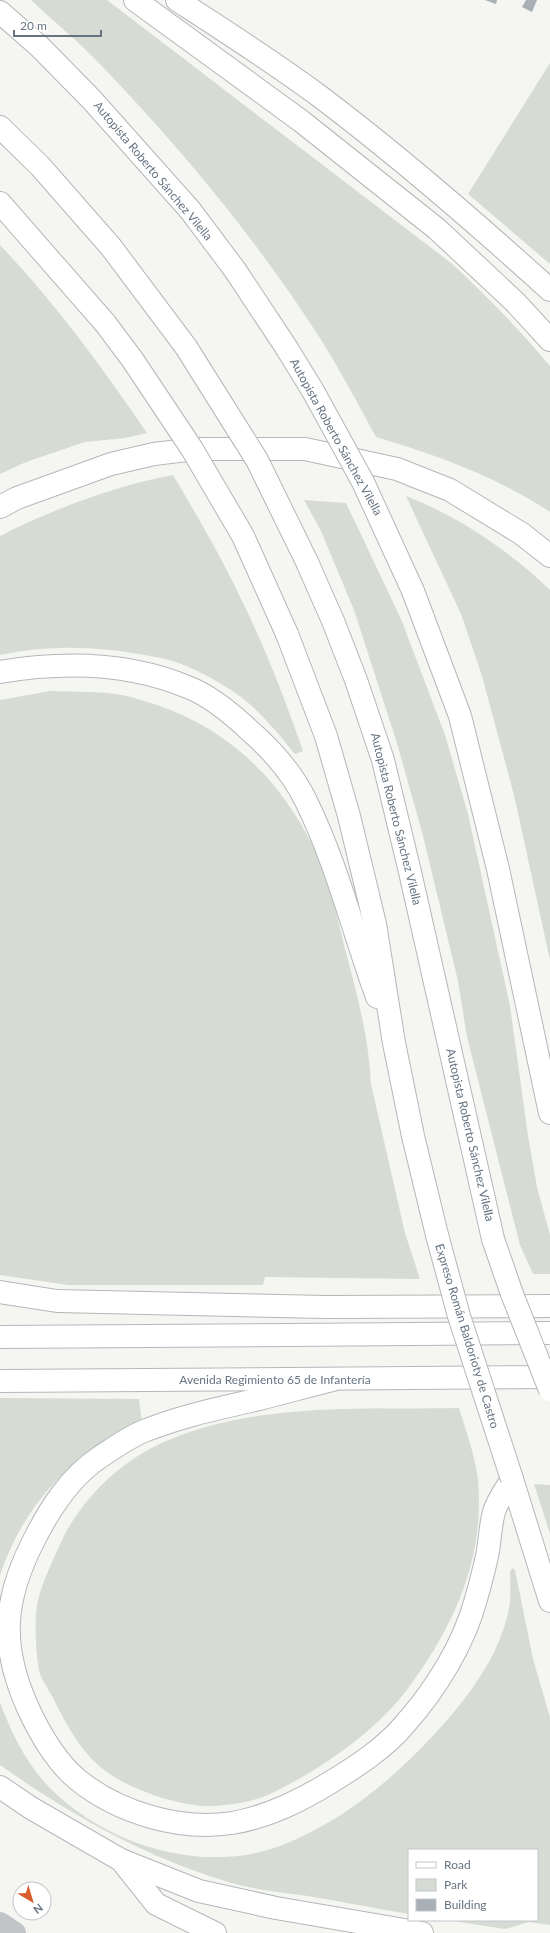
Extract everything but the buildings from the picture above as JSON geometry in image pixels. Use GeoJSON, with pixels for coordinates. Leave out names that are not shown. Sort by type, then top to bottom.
{"type":"FeatureCollection","features":[{"type":"Feature","properties":{"kind":"main road"},"geometry":{"type":"LineString","coordinates":[[135,0],[301,121],[437,229],[504,291],[550,340]]}},
{"type":"Feature","properties":{"kind":"main road"},"geometry":{"type":"LineString","coordinates":[[177,0],[240,40],[318,95],[457,206],[550,290]]}},
{"type":"Feature","properties":{"kind":"main road","name":"Autopista Roberto Sánchez Vilella"},"geometry":{"type":"LineString","coordinates":[[0,12],[40,47],[92,100],[190,210],[234,270],[286,347],[313,391],[363,482],[413,591],[460,716],[498,868],[550,1114]]}},
{"type":"Feature","properties":{"kind":"main road","name":"Autopista Roberto Sánchez Vilella"},"geometry":{"type":"LineString","coordinates":[[0,127],[40,166],[111,247],[186,347],[256,460],[307,562],[333,621],[356,680],[383,760],[410,872],[493,1239],[512,1294],[550,1390]]}},
{"type":"Feature","properties":{"kind":"main road"},"geometry":{"type":"LineString","coordinates":[[0,203],[105,323],[132,359],[192,449],[243,536],[287,634],[326,736],[349,816],[375,924],[394,1043]]}},
{"type":"Feature","properties":{"kind":"main road"},"geometry":{"type":"LineString","coordinates":[[0,507],[17,498],[111,464],[154,454],[195,449],[305,448],[398,469],[450,490],[522,534],[550,556]]}},
{"type":"Feature","properties":{"kind":"main road"},"geometry":{"type":"LineString","coordinates":[[0,672],[31,667],[73,665],[107,666],[148,674],[191,688],[220,706],[263,742],[285,768],[305,799],[321,832],[340,880],[364,961],[394,1043]]}},
{"type":"Feature","properties":{"kind":"main road","name":"Expreso Román Baldorioty de Castro"},"geometry":{"type":"LineString","coordinates":[[394,1043],[413,1136],[458,1316],[512,1479],[550,1601]]}},
{"type":"Feature","properties":{"kind":"main road"},"geometry":{"type":"LineString","coordinates":[[0,1292],[65,1301],[326,1307],[550,1306]]}},
{"type":"Feature","properties":{"kind":"main road"},"geometry":{"type":"LineString","coordinates":[[0,1337],[550,1333]]}},
{"type":"Feature","properties":{"kind":"main road","name":"Avenida Regimiento 65 de Infantería"},"geometry":{"type":"LineString","coordinates":[[0,1381],[332,1380],[550,1377]]}},
{"type":"Feature","properties":{"kind":"main road"},"geometry":{"type":"LineString","coordinates":[[332,1380],[199,1412],[141,1432],[97,1459],[67,1487],[45,1518],[23,1561],[10,1597],[8,1634],[14,1668],[25,1701],[39,1731],[58,1758],[78,1780],[116,1804],[155,1819],[190,1824],[231,1823],[274,1812],[311,1794],[363,1763],[404,1726],[432,1690],[458,1646],[477,1596],[487,1556],[494,1510],[512,1479]]}},
{"type":"Feature","properties":{"kind":"main road"},"geometry":{"type":"LineString","coordinates":[[0,1787],[38,1812],[121,1860],[199,1891],[276,1908],[422,1933]]}},
{"type":"Feature","properties":{"kind":"main road"},"geometry":{"type":"LineString","coordinates":[[121,1860],[156,1904],[215,1933]]}},
{"type":"Feature","properties":{"kind":"lane"},"geometry":{"type":"LineString","coordinates":[[0,1923],[15,1933]]}},
{"type":"Feature","properties":{"kind":"green space"},"geometry":{"type":"Polygon","coordinates":[[[31,0],[107,0],[451,263],[477,288],[515,326],[550,366],[550,512],[509,488],[466,468],[421,451],[376,437],[340,371],[316,332],[267,261],[240,226],[186,158],[128,93],[90,54],[31,0]]]}},
{"type":"Feature","properties":{"kind":"green space"},"geometry":{"type":"Polygon","coordinates":[[[550,63],[550,264],[468,194],[550,63]]]}},
{"type":"Feature","properties":{"kind":"green space"},"geometry":{"type":"Polygon","coordinates":[[[0,245],[40,290],[77,336],[147,433],[125,438],[85,442],[26,462],[0,474],[0,245]]]}},
{"type":"Feature","properties":{"kind":"green space"},"geometry":{"type":"Polygon","coordinates":[[[173,475],[219,555],[261,641],[303,751],[295,754],[274,729],[243,698],[202,673],[177,663],[161,658],[122,651],[87,648],[52,648],[0,655],[0,536],[40,517],[107,492],[152,479],[173,475]]]}},
{"type":"Feature","properties":{"kind":"green space"},"geometry":{"type":"Polygon","coordinates":[[[406,496],[464,524],[501,548],[550,590],[550,960],[514,795],[482,676],[461,614],[406,496]]]}},
{"type":"Feature","properties":{"kind":"green space"},"geometry":{"type":"Polygon","coordinates":[[[304,500],[346,503],[401,619],[445,735],[468,814],[510,1006],[528,1136],[537,1187],[550,1235],[550,1274],[533,1274],[520,1245],[467,1037],[458,981],[422,832],[396,740],[354,610],[321,531],[304,500]]]}},
{"type":"Feature","properties":{"kind":"green space"},"geometry":{"type":"Polygon","coordinates":[[[50,691],[95,692],[122,695],[157,705],[186,717],[212,731],[237,748],[278,790],[295,815],[310,841],[323,869],[335,907],[365,1031],[371,1084],[405,1233],[420,1279],[265,1277],[263,1285],[68,1285],[0,1275],[0,700],[50,691]]]}},
{"type":"Feature","properties":{"kind":"green space"},"geometry":{"type":"Polygon","coordinates":[[[0,1398],[139,1399],[142,1423],[94,1449],[59,1478],[46,1492],[24,1523],[15,1539],[0,1575],[0,1398]]]}},
{"type":"Feature","properties":{"kind":"green space"},"geometry":{"type":"Polygon","coordinates":[[[459,1408],[473,1452],[478,1480],[479,1509],[471,1564],[463,1590],[440,1640],[409,1687],[381,1719],[327,1762],[289,1785],[263,1797],[234,1804],[211,1806],[198,1805],[183,1803],[151,1794],[121,1781],[108,1773],[91,1758],[72,1734],[40,1674],[36,1644],[36,1613],[44,1580],[67,1531],[77,1514],[104,1483],[135,1457],[153,1447],[206,1427],[241,1419],[277,1413],[313,1410],[459,1408]]]}},
{"type":"Feature","properties":{"kind":"green space"},"geometry":{"type":"Polygon","coordinates":[[[534,1484],[550,1485],[550,1534],[534,1484]]]}},
{"type":"Feature","properties":{"kind":"green space"},"geometry":{"type":"Polygon","coordinates":[[[512,1568],[515,1570],[533,1659],[550,1717],[550,1925],[529,1922],[505,1929],[453,1921],[538,1921],[538,1849],[408,1849],[408,1914],[322,1898],[250,1887],[194,1871],[136,1846],[80,1817],[53,1801],[0,1765],[0,1702],[22,1750],[36,1772],[54,1792],[76,1811],[101,1827],[128,1840],[157,1849],[186,1855],[216,1857],[245,1855],[274,1848],[295,1840],[337,1818],[375,1790],[410,1759],[453,1713],[479,1678],[499,1640],[506,1621],[510,1601],[510,1572],[512,1568]]]}}]}
